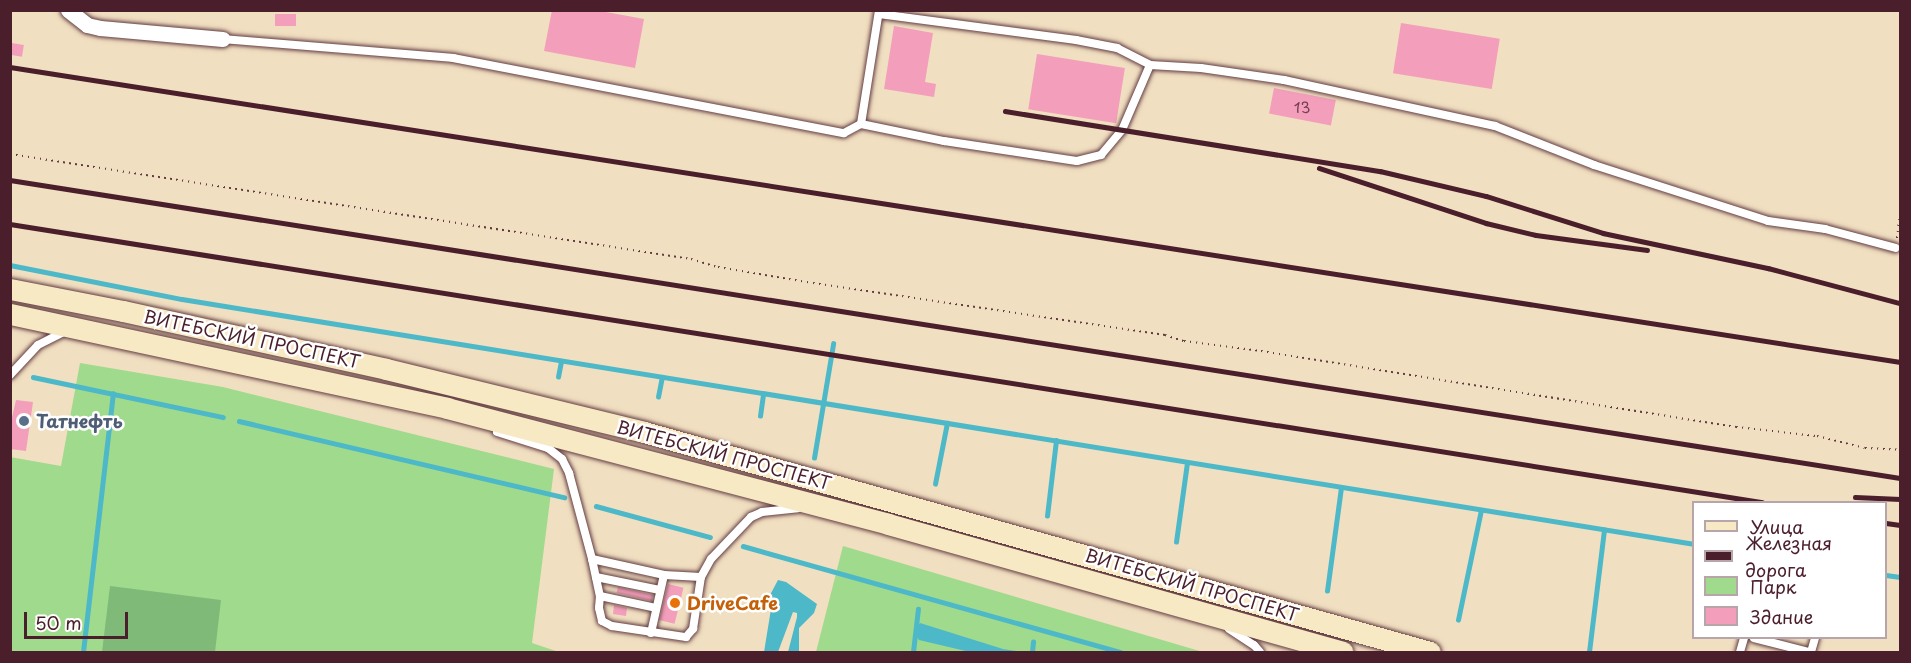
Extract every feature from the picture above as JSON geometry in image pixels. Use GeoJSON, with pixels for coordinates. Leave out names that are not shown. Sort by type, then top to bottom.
{"type":"FeatureCollection","features":[{"type":"Feature","properties":{"kind":"main road","name":"ВИТЕБСКИЙ ПРОСПЕКТ"},"geometry":{"type":"LineString","coordinates":[[10,289],[123,311],[386,369],[644,432],[1430,652]]}},
{"type":"Feature","properties":{"kind":"main road","name":"ВИТЕБСКИЙ ПРОСПЕКТ"},"geometry":{"type":"LineString","coordinates":[[10,314],[447,408],[820,506],[1342,652]]}},
{"type":"Feature","properties":{"kind":"street"},"geometry":{"type":"LineString","coordinates":[[68,10],[87,25],[100,28],[223,39]]}},
{"type":"Feature","properties":{"kind":"lane"},"geometry":{"type":"LineString","coordinates":[[861,124],[879,12],[985,26],[1117,48],[1150,65],[1201,68],[1284,80],[1496,126],[1594,165],[1768,221],[1825,229],[1896,248]]}},
{"type":"Feature","properties":{"kind":"lane"},"geometry":{"type":"LineString","coordinates":[[223,39],[453,58],[844,133],[861,124],[944,141],[1077,161],[1101,155],[1122,130],[1150,65]]}},
{"type":"Feature","properties":{"kind":"lane"},"geometry":{"type":"LineString","coordinates":[[10,375],[38,345],[78,327]]}},
{"type":"Feature","properties":{"kind":"lane"},"geometry":{"type":"LineString","coordinates":[[447,408],[495,431],[548,448],[562,459],[592,559],[600,596],[599,608],[602,621],[612,626],[686,637],[693,629],[700,578],[711,559],[751,517],[762,512],[820,506]]}},
{"type":"Feature","properties":{"kind":"lane"},"geometry":{"type":"LineString","coordinates":[[592,559],[664,574],[700,578]]}},
{"type":"Feature","properties":{"kind":"lane"},"geometry":{"type":"LineString","coordinates":[[651,633],[664,574]]}},
{"type":"Feature","properties":{"kind":"lane"},"geometry":{"type":"LineString","coordinates":[[596,577],[660,590]]}},
{"type":"Feature","properties":{"kind":"lane"},"geometry":{"type":"LineString","coordinates":[[600,596],[656,608]]}},
{"type":"Feature","properties":{"kind":"lane"},"geometry":{"type":"LineString","coordinates":[[1204,614],[1254,645],[1260,652]]}},
{"type":"Feature","properties":{"kind":"lane"},"geometry":{"type":"LineString","coordinates":[[1758,639],[1810,652]]}},
{"type":"Feature","properties":{"kind":"path"},"geometry":{"type":"LineString","coordinates":[[10,154],[691,259],[813,283],[1165,335],[1184,341],[1261,351],[1736,427],[1817,436],[1865,448],[1900,450]]}},
{"type":"Feature","properties":{"kind":"path"},"geometry":{"type":"LineString","coordinates":[[1896,248],[1900,214]]}},
{"type":"Feature","properties":{"kind":"green space"},"geometry":{"type":"Polygon","coordinates":[[[80,363],[223,387],[554,469],[532,643],[559,652],[11,652],[10,457],[61,466],[80,363]]]}},
{"type":"Feature","properties":{"kind":"green space"},"geometry":{"type":"Polygon","coordinates":[[[843,546],[1203,652],[816,652],[843,546]]]}},
{"type":"Feature","properties":{"kind":"green space"},"geometry":{"type":"Polygon","coordinates":[[[110,586],[221,600],[215,652],[102,652],[110,586]]]}},
{"type":"Feature","properties":{"kind":"water"},"geometry":{"type":"Polygon","coordinates":[[[778,580],[786,582],[817,604],[814,613],[799,628],[799,652],[788,652],[797,617],[797,613],[793,612],[778,652],[764,652],[771,609],[770,595],[778,580]]]}},
{"type":"Feature","properties":{"kind":"water"},"geometry":{"type":"Polygon","coordinates":[[[920,623],[1003,649],[1024,652],[970,652],[919,640],[914,632],[920,623]]]}},
{"type":"Feature","properties":{"kind":"building"},"geometry":{"type":"Polygon","coordinates":[[[552,10],[595,10],[644,19],[635,68],[544,51],[552,10]]]}},
{"type":"Feature","properties":{"kind":"building"},"geometry":{"type":"Polygon","coordinates":[[[275,14],[296,14],[296,26],[275,26],[275,14]]]}},
{"type":"Feature","properties":{"kind":"building"},"geometry":{"type":"Polygon","coordinates":[[[1401,23],[1500,39],[1492,89],[1393,73],[1401,23]]]}},
{"type":"Feature","properties":{"kind":"building"},"geometry":{"type":"Polygon","coordinates":[[[894,26],[933,33],[925,82],[936,84],[934,97],[884,89],[894,26]]]}},
{"type":"Feature","properties":{"kind":"building"},"geometry":{"type":"Polygon","coordinates":[[[12,43],[24,45],[22,57],[10,55],[12,43]]]}},
{"type":"Feature","properties":{"kind":"building"},"geometry":{"type":"Polygon","coordinates":[[[1037,54],[1125,68],[1116,123],[1028,109],[1037,54]]]}},
{"type":"Feature","properties":{"kind":"building"},"geometry":{"type":"Polygon","coordinates":[[[1274,88],[1336,100],[1331,126],[1269,114],[1274,88]]]}},
{"type":"Feature","properties":{"kind":"building"},"geometry":{"type":"Polygon","coordinates":[[[16,400],[33,402],[26,451],[10,449],[10,426],[16,400]]]}},
{"type":"Feature","properties":{"kind":"building"},"geometry":{"type":"Polygon","coordinates":[[[668,584],[684,588],[675,624],[659,620],[668,584]]]}},
{"type":"Feature","properties":{"kind":"building"},"geometry":{"type":"Polygon","coordinates":[[[618,587],[653,595],[652,601],[617,593],[618,587]]]}},
{"type":"Feature","properties":{"kind":"building"},"geometry":{"type":"Polygon","coordinates":[[[614,605],[627,608],[626,616],[613,614],[614,605]]]}},
{"type":"Feature","properties":{"kind":"waterway"},"geometry":{"type":"LineString","coordinates":[[10,265],[182,299],[1692,544]]}},
{"type":"Feature","properties":{"kind":"waterway"},"geometry":{"type":"LineString","coordinates":[[814,458],[833,344]]}},
{"type":"Feature","properties":{"kind":"waterway"},"geometry":{"type":"LineString","coordinates":[[558,377],[561,361]]}},
{"type":"Feature","properties":{"kind":"waterway"},"geometry":{"type":"LineString","coordinates":[[33,377],[223,417]]}},
{"type":"Feature","properties":{"kind":"waterway"},"geometry":{"type":"LineString","coordinates":[[658,397],[662,377]]}},
{"type":"Feature","properties":{"kind":"waterway"},"geometry":{"type":"LineString","coordinates":[[83,652],[113,394]]}},
{"type":"Feature","properties":{"kind":"waterway"},"geometry":{"type":"LineString","coordinates":[[760,416],[763,394]]}},
{"type":"Feature","properties":{"kind":"waterway"},"geometry":{"type":"LineString","coordinates":[[239,421],[564,497]]}},
{"type":"Feature","properties":{"kind":"waterway"},"geometry":{"type":"LineString","coordinates":[[935,484],[947,423]]}},
{"type":"Feature","properties":{"kind":"waterway"},"geometry":{"type":"LineString","coordinates":[[1047,516],[1056,441]]}},
{"type":"Feature","properties":{"kind":"waterway"},"geometry":{"type":"LineString","coordinates":[[1176,542],[1187,463]]}},
{"type":"Feature","properties":{"kind":"waterway"},"geometry":{"type":"LineString","coordinates":[[1327,591],[1341,488]]}},
{"type":"Feature","properties":{"kind":"waterway"},"geometry":{"type":"LineString","coordinates":[[596,506],[710,537]]}},
{"type":"Feature","properties":{"kind":"waterway"},"geometry":{"type":"LineString","coordinates":[[1458,620],[1481,510]]}},
{"type":"Feature","properties":{"kind":"waterway"},"geometry":{"type":"LineString","coordinates":[[1589,652],[1604,530]]}},
{"type":"Feature","properties":{"kind":"waterway"},"geometry":{"type":"LineString","coordinates":[[743,546],[1120,652]]}},
{"type":"Feature","properties":{"kind":"waterway"},"geometry":{"type":"LineString","coordinates":[[1887,575],[1900,577]]}},
{"type":"Feature","properties":{"kind":"waterway"},"geometry":{"type":"LineString","coordinates":[[913,652],[918,609]]}},
{"type":"Feature","properties":{"kind":"waterway"},"geometry":{"type":"LineString","coordinates":[[1032,652],[1033,642]]}},
{"type":"Feature","properties":{"kind":"railway"},"geometry":{"type":"LineString","coordinates":[[10,67],[1900,362]]}},
{"type":"Feature","properties":{"kind":"railway"},"geometry":{"type":"LineString","coordinates":[[1005,111],[1380,171],[1486,196],[1603,233],[1768,268],[1900,303]]}},
{"type":"Feature","properties":{"kind":"railway"},"geometry":{"type":"LineString","coordinates":[[1319,168],[1486,223],[1536,235],[1647,250]]}},
{"type":"Feature","properties":{"kind":"railway"},"geometry":{"type":"LineString","coordinates":[[10,180],[1900,478]]}},
{"type":"Feature","properties":{"kind":"railway"},"geometry":{"type":"LineString","coordinates":[[10,224],[1756,501]]}},
{"type":"Feature","properties":{"kind":"railway"},"geometry":{"type":"LineString","coordinates":[[1855,497],[1900,499]]}},
{"type":"Feature","properties":{"kind":"railway"},"geometry":{"type":"LineString","coordinates":[[1887,523],[1900,525]]}},
{"type":"Feature","properties":{"kind":"place","name":"Татнефть"},"geometry":{"type":"Point","coordinates":[24,421]}},
{"type":"Feature","properties":{"kind":"place","name":"DriveCafe"},"geometry":{"type":"Point","coordinates":[675,603]}}]}
